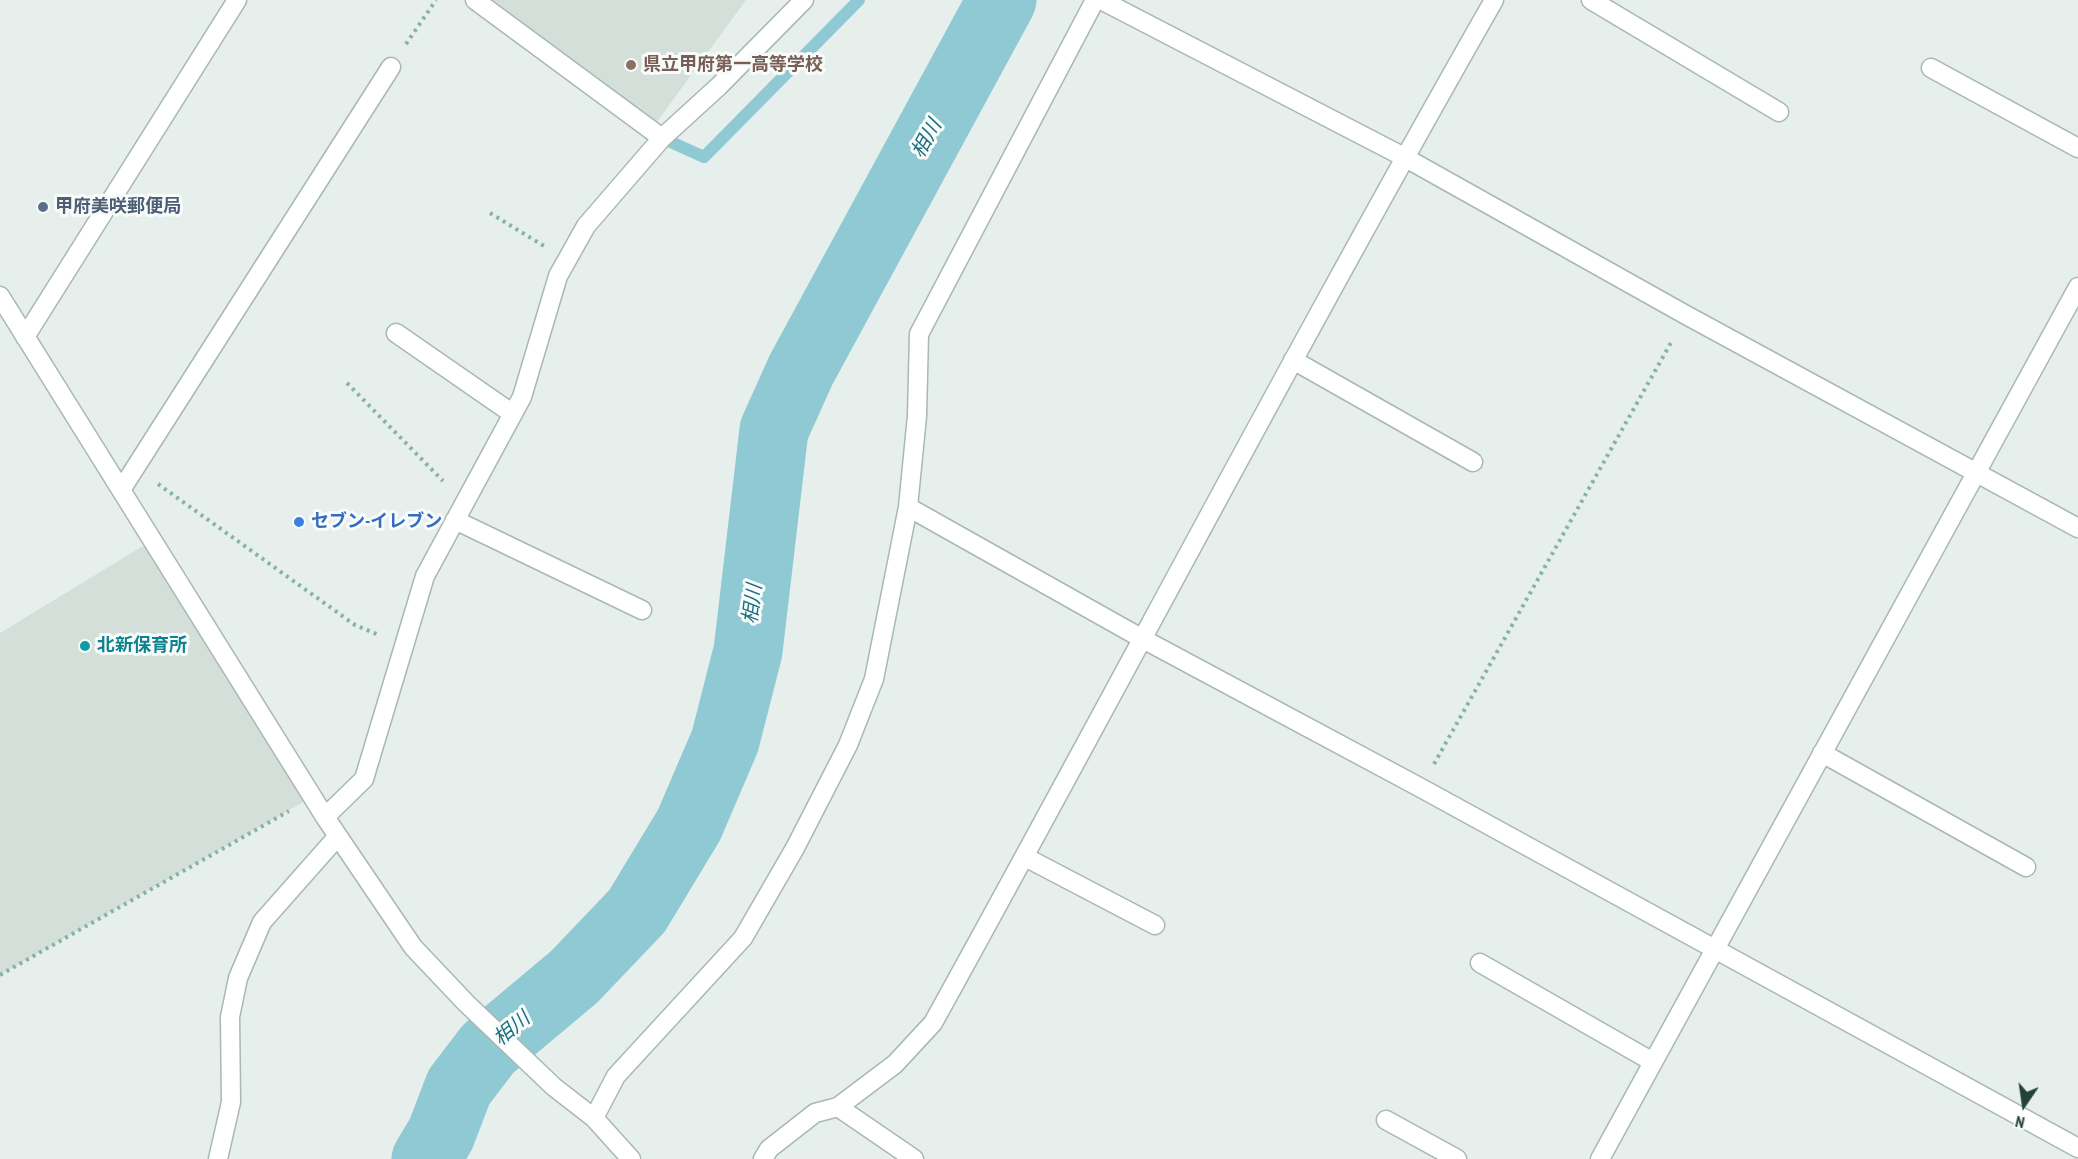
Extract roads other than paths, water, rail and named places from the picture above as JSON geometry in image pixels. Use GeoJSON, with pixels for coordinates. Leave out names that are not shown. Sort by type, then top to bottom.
{"type":"FeatureCollection","features":[{"type":"Feature","properties":{"kind":"street"},"geometry":{"type":"LineString","coordinates":[[25,337],[237,0]]}},
{"type":"Feature","properties":{"kind":"street"},"geometry":{"type":"LineString","coordinates":[[475,0],[662,138]]}},
{"type":"Feature","properties":{"kind":"street"},"geometry":{"type":"LineString","coordinates":[[325,817],[364,778],[425,576],[522,397],[558,276],[586,226],[662,138],[719,86],[804,0]]}},
{"type":"Feature","properties":{"kind":"street"},"geometry":{"type":"LineString","coordinates":[[594,1118],[616,1076],[743,938],[811,817],[848,745],[874,679],[908,507],[917,416],[919,334],[1095,0]]}},
{"type":"Feature","properties":{"kind":"street"},"geometry":{"type":"LineString","coordinates":[[1101,0],[1404,157],[1686,315],[2078,528]]}},
{"type":"Feature","properties":{"kind":"street"},"geometry":{"type":"LineString","coordinates":[[763,1159],[769,1149],[815,1113],[838,1107],[895,1064],[933,1023],[1025,856],[1140,638],[1404,157],[1494,0]]}},
{"type":"Feature","properties":{"kind":"street"},"geometry":{"type":"LineString","coordinates":[[1590,0],[1779,112]]}},
{"type":"Feature","properties":{"kind":"street"},"geometry":{"type":"LineString","coordinates":[[121,490],[390,67]]}},
{"type":"Feature","properties":{"kind":"street"},"geometry":{"type":"LineString","coordinates":[[1931,68],[2078,148]]}},
{"type":"Feature","properties":{"kind":"street"},"geometry":{"type":"LineString","coordinates":[[1600,1159],[2078,287]]}},
{"type":"Feature","properties":{"kind":"street"},"geometry":{"type":"LineString","coordinates":[[0,296],[312,797],[413,946],[466,1003],[554,1087],[594,1118],[631,1159]]}},
{"type":"Feature","properties":{"kind":"street"},"geometry":{"type":"LineString","coordinates":[[396,333],[513,414]]}},
{"type":"Feature","properties":{"kind":"street"},"geometry":{"type":"LineString","coordinates":[[1293,360],[1473,462]]}},
{"type":"Feature","properties":{"kind":"street"},"geometry":{"type":"LineString","coordinates":[[908,507],[1140,638],[1421,788],[2078,1148]]}},
{"type":"Feature","properties":{"kind":"street"},"geometry":{"type":"LineString","coordinates":[[456,520],[642,610]]}},
{"type":"Feature","properties":{"kind":"street"},"geometry":{"type":"LineString","coordinates":[[1822,753],[2026,867]]}},
{"type":"Feature","properties":{"kind":"street"},"geometry":{"type":"LineString","coordinates":[[218,1159],[231,1102],[230,1017],[238,978],[262,922],[338,836]]}},
{"type":"Feature","properties":{"kind":"street"},"geometry":{"type":"LineString","coordinates":[[1025,856],[1155,926]]}},
{"type":"Feature","properties":{"kind":"street"},"geometry":{"type":"LineString","coordinates":[[1480,963],[1653,1062]]}},
{"type":"Feature","properties":{"kind":"street"},"geometry":{"type":"LineString","coordinates":[[838,1107],[914,1159]]}},
{"type":"Feature","properties":{"kind":"street"},"geometry":{"type":"LineString","coordinates":[[1386,1120],[1457,1159]]}},
{"type":"Feature","properties":{"kind":"waterway"},"geometry":{"type":"LineString","coordinates":[[662,138],[704,157],[859,0]]}},
{"type":"Feature","properties":{"kind":"waterway","name":"相川"},"geometry":{"type":"LineString","coordinates":[[426,1159],[441,1134],[459,1087],[488,1049],[574,977],[637,911],[689,825],[725,741],[748,651],[774,430],[801,370],[1002,0]]}},
{"type":"Feature","properties":{"kind":"place","name":"県立甲府第一高等学校"},"geometry":{"type":"Point","coordinates":[631,65]}},
{"type":"Feature","properties":{"kind":"place","name":"甲府美咲郵便局"},"geometry":{"type":"Point","coordinates":[43,207]}},
{"type":"Feature","properties":{"kind":"place","name":"セブン-イレブン"},"geometry":{"type":"Point","coordinates":[299,522]}},
{"type":"Feature","properties":{"kind":"place","name":"北新保育所"},"geometry":{"type":"Point","coordinates":[85,646]}}]}
